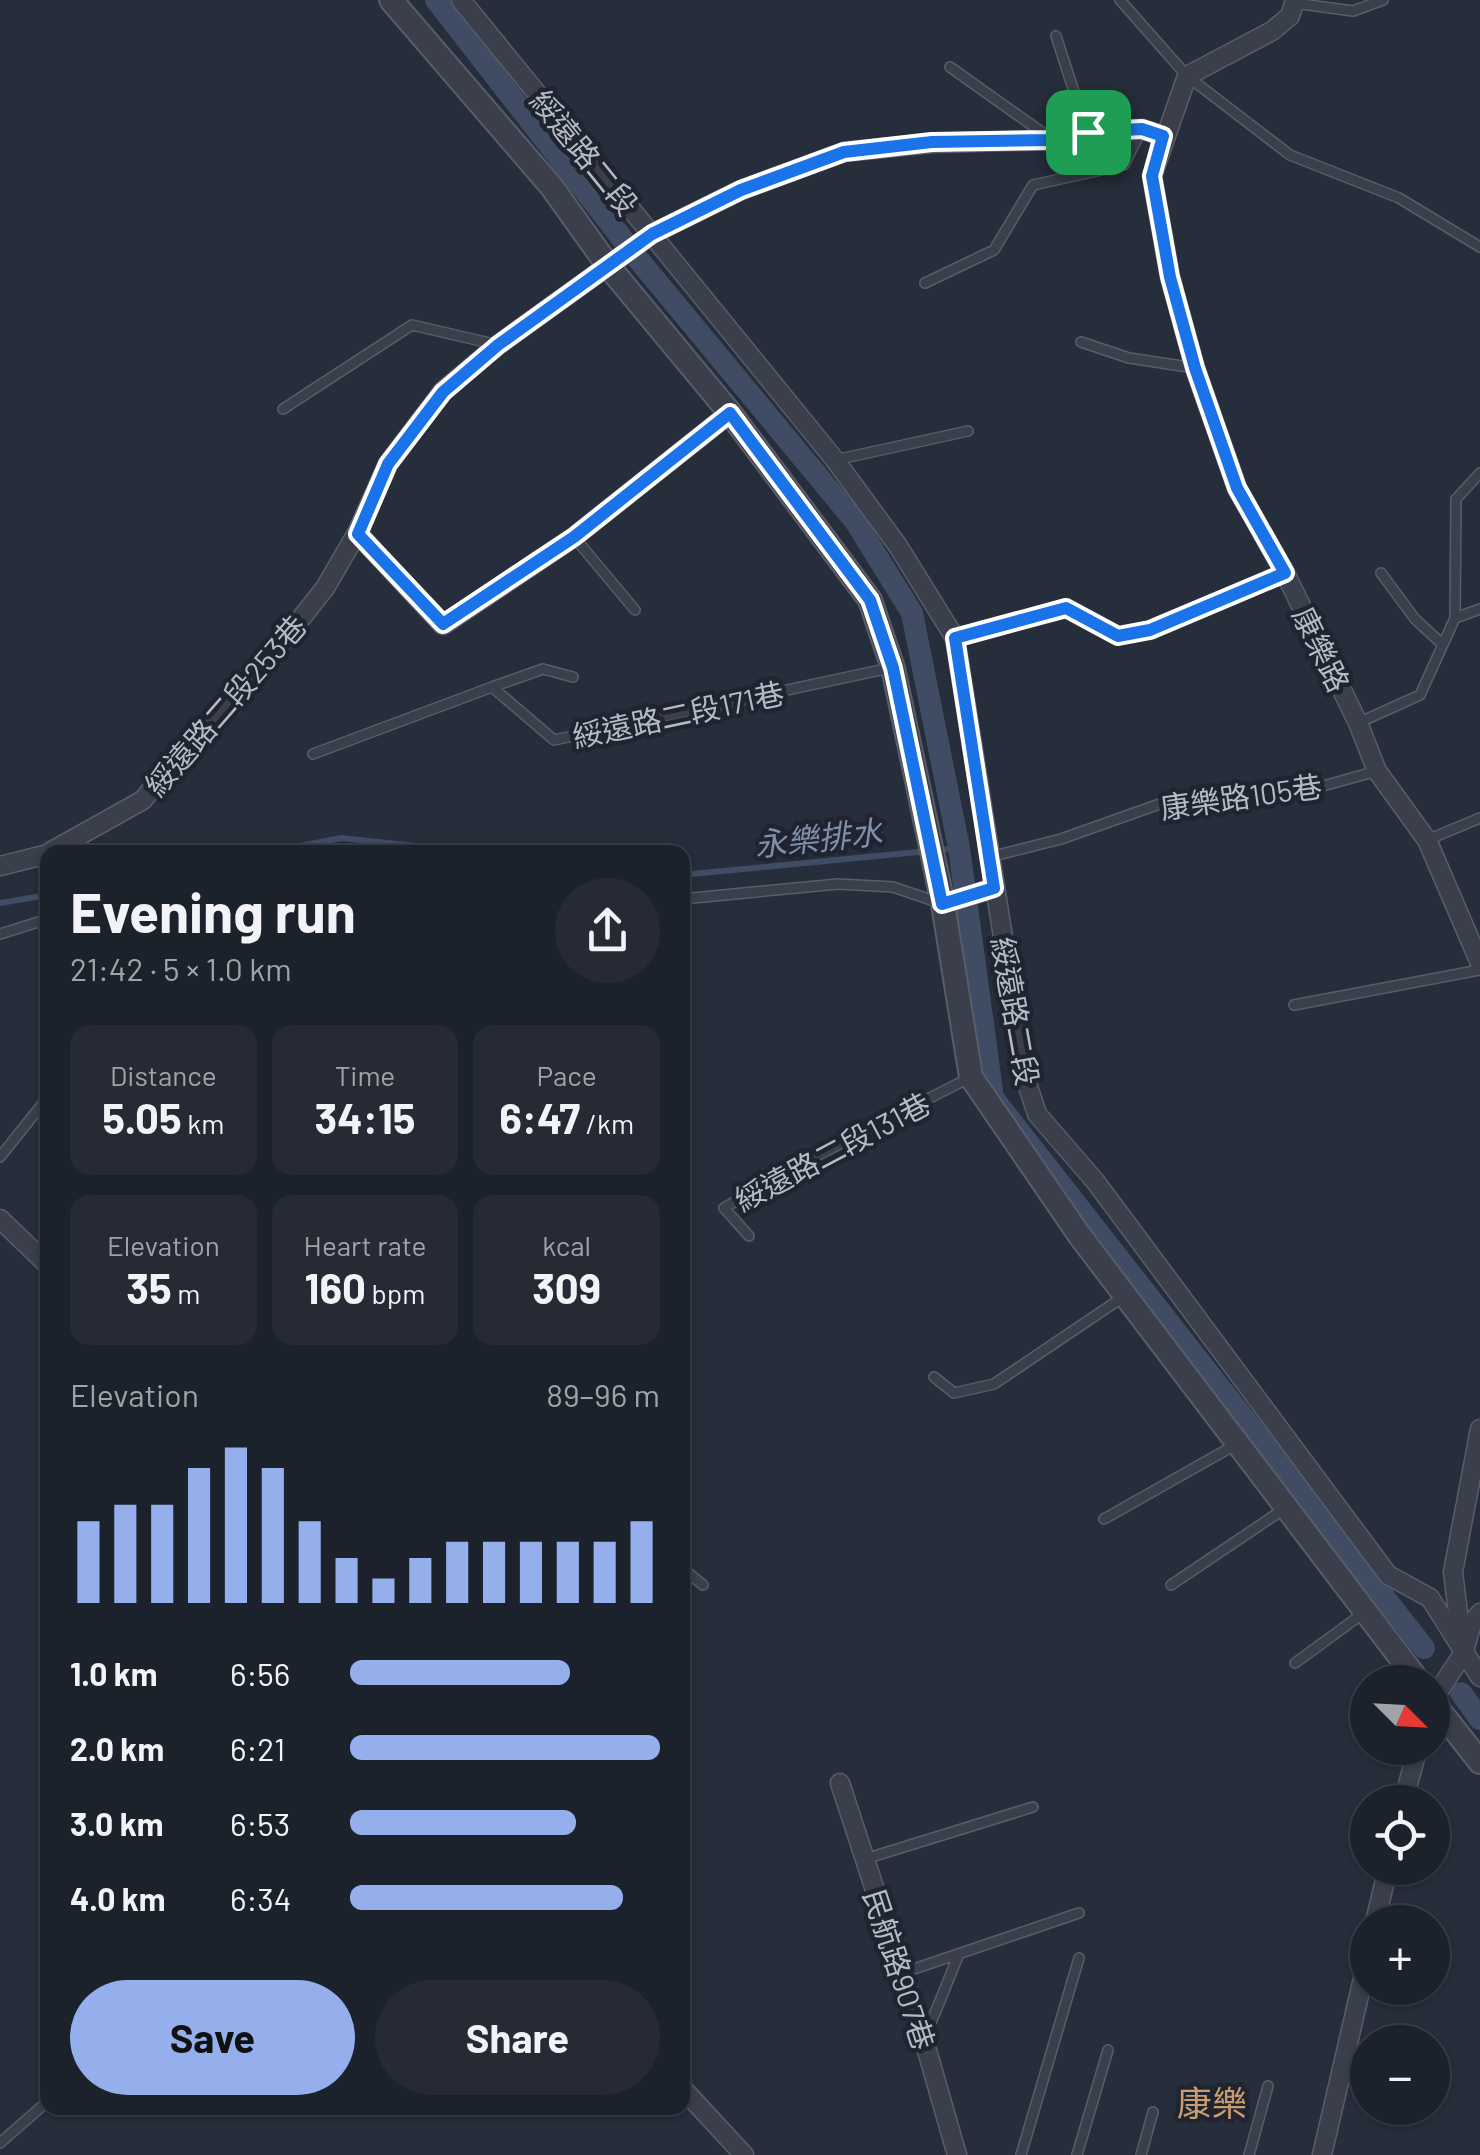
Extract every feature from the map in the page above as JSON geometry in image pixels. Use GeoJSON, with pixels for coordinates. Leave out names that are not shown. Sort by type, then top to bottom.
{"type":"FeatureCollection","features":[{"type":"Feature","properties":{"kind":"street","name":"綏遠路二段"},"geometry":{"type":"LineString","coordinates":[[391,0],[551,186],[610,268],[730,413],[870,600],[893,668],[930,841],[972,1077],[1080,1236],[1406,1665]]}},
{"type":"Feature","properties":{"kind":"street","name":"綏遠路二段"},"geometry":{"type":"LineString","coordinates":[[461,0],[648,238],[835,460],[898,546],[955,638],[1026,1080],[1037,1114],[1095,1181],[1388,1575],[1430,1598],[1480,1677]]}},
{"type":"Feature","properties":{"kind":"street"},"geometry":{"type":"LineString","coordinates":[[1187,76],[1272,31],[1290,16],[1294,1]]}},
{"type":"Feature","properties":{"kind":"street","name":"康樂路"},"geometry":{"type":"LineString","coordinates":[[1187,76],[1152,176],[1170,277],[1195,368],[1237,488],[1285,573],[1378,772],[1428,840],[1480,967]]}},
{"type":"Feature","properties":{"kind":"street","name":"綏遠路二段253巷"},"geometry":{"type":"LineString","coordinates":[[62,845],[143,800],[189,742],[231,707],[325,588],[358,534],[388,464],[443,392],[498,345],[648,238],[741,190],[844,152],[932,142],[1052,140],[1088,132],[1142,129]]}},
{"type":"Feature","properties":{"kind":"street"},"geometry":{"type":"LineString","coordinates":[[1142,129],[1163,136]]}},
{"type":"Feature","properties":{"kind":"street"},"geometry":{"type":"LineString","coordinates":[[358,534],[443,624],[574,537],[730,413]]}},
{"type":"Feature","properties":{"kind":"street","name":"綏遠路二段253巷"},"geometry":{"type":"LineString","coordinates":[[0,866],[40,855]]}},
{"type":"Feature","properties":{"kind":"street"},"geometry":{"type":"LineString","coordinates":[[940,895],[994,888]]}},
{"type":"Feature","properties":{"kind":"street"},"geometry":{"type":"LineString","coordinates":[[0,1219],[40,1257]]}},
{"type":"Feature","properties":{"kind":"street"},"geometry":{"type":"LineString","coordinates":[[1463,1654],[1453,1572],[1480,1429]]}},
{"type":"Feature","properties":{"kind":"street"},"geometry":{"type":"LineString","coordinates":[[1450,1674],[1480,1613]]}},
{"type":"Feature","properties":{"kind":"street"},"geometry":{"type":"LineString","coordinates":[[1450,1724],[1480,1762]]}},
{"type":"Feature","properties":{"kind":"street","name":"民航路907巷"},"geometry":{"type":"LineString","coordinates":[[840,1783],[958,2155]]}},
{"type":"Feature","properties":{"kind":"street"},"geometry":{"type":"LineString","coordinates":[[1322,2155],[1357,2005]]}},
{"type":"Feature","properties":{"kind":"street"},"geometry":{"type":"LineString","coordinates":[[690,2097],[744,2155]]}},
{"type":"Feature","properties":{"kind":"lane"},"geometry":{"type":"LineString","coordinates":[[1120,0],[1187,76],[1290,155],[1399,198],[1480,247]]}},
{"type":"Feature","properties":{"kind":"lane"},"geometry":{"type":"LineString","coordinates":[[1294,1],[1353,11],[1383,0]]}},
{"type":"Feature","properties":{"kind":"lane"},"geometry":{"type":"LineString","coordinates":[[1056,36],[1088,132]]}},
{"type":"Feature","properties":{"kind":"lane"},"geometry":{"type":"LineString","coordinates":[[950,67],[1052,140]]}},
{"type":"Feature","properties":{"kind":"lane"},"geometry":{"type":"LineString","coordinates":[[925,283],[994,250],[1033,185],[1124,165],[1142,129]]}},
{"type":"Feature","properties":{"kind":"lane"},"geometry":{"type":"LineString","coordinates":[[283,409],[412,326],[498,345]]}},
{"type":"Feature","properties":{"kind":"lane"},"geometry":{"type":"LineString","coordinates":[[1081,342],[1129,358],[1195,368]]}},
{"type":"Feature","properties":{"kind":"lane"},"geometry":{"type":"LineString","coordinates":[[835,460],[968,431]]}},
{"type":"Feature","properties":{"kind":"lane"},"geometry":{"type":"LineString","coordinates":[[1358,723],[1420,695],[1455,618],[1456,499],[1480,473]]}},
{"type":"Feature","properties":{"kind":"lane"},"geometry":{"type":"LineString","coordinates":[[574,537],[635,610]]}},
{"type":"Feature","properties":{"kind":"lane"},"geometry":{"type":"LineString","coordinates":[[955,638],[1066,608],[1118,636],[1150,630],[1285,573]]}},
{"type":"Feature","properties":{"kind":"lane"},"geometry":{"type":"LineString","coordinates":[[1381,574],[1415,619],[1442,643]]}},
{"type":"Feature","properties":{"kind":"lane"},"geometry":{"type":"LineString","coordinates":[[1455,618],[1480,609]]}},
{"type":"Feature","properties":{"kind":"lane","name":"綏遠路二段171巷"},"geometry":{"type":"LineString","coordinates":[[492,687],[554,740],[893,668]]}},
{"type":"Feature","properties":{"kind":"lane"},"geometry":{"type":"LineString","coordinates":[[313,754],[543,670],[573,676]]}},
{"type":"Feature","properties":{"kind":"lane","name":"康樂路105巷"},"geometry":{"type":"LineString","coordinates":[[990,857],[1061,839],[1171,800],[1240,802],[1302,792],[1378,772]]}},
{"type":"Feature","properties":{"kind":"lane"},"geometry":{"type":"LineString","coordinates":[[1428,840],[1480,818]]}},
{"type":"Feature","properties":{"kind":"lane"},"geometry":{"type":"LineString","coordinates":[[690,898],[838,884],[940,895]]}},
{"type":"Feature","properties":{"kind":"lane"},"geometry":{"type":"LineString","coordinates":[[0,934],[40,922]]}},
{"type":"Feature","properties":{"kind":"lane"},"geometry":{"type":"LineString","coordinates":[[1294,1004],[1480,967]]}},
{"type":"Feature","properties":{"kind":"lane","name":"綏遠路二段131巷"},"geometry":{"type":"LineString","coordinates":[[749,1236],[724,1208],[783,1173],[972,1077]]}},
{"type":"Feature","properties":{"kind":"lane"},"geometry":{"type":"LineString","coordinates":[[0,1157],[40,1107]]}},
{"type":"Feature","properties":{"kind":"lane"},"geometry":{"type":"LineString","coordinates":[[934,1377],[954,1392],[994,1384],[1125,1296]]}},
{"type":"Feature","properties":{"kind":"lane"},"geometry":{"type":"LineString","coordinates":[[1104,1519],[1237,1444]]}},
{"type":"Feature","properties":{"kind":"lane"},"geometry":{"type":"LineString","coordinates":[[1171,1585],[1286,1508]]}},
{"type":"Feature","properties":{"kind":"lane"},"geometry":{"type":"LineString","coordinates":[[690,1574],[703,1585]]}},
{"type":"Feature","properties":{"kind":"lane"},"geometry":{"type":"LineString","coordinates":[[1295,1664],[1366,1611]]}},
{"type":"Feature","properties":{"kind":"lane"},"geometry":{"type":"LineString","coordinates":[[865,1859],[1033,1808]]}},
{"type":"Feature","properties":{"kind":"lane"},"geometry":{"type":"LineString","coordinates":[[902,1973],[1079,1914]]}},
{"type":"Feature","properties":{"kind":"lane"},"geometry":{"type":"LineString","coordinates":[[924,2040],[959,1954]]}},
{"type":"Feature","properties":{"kind":"lane"},"geometry":{"type":"LineString","coordinates":[[1021,2155],[1078,1958]]}},
{"type":"Feature","properties":{"kind":"lane"},"geometry":{"type":"LineString","coordinates":[[1077,2155],[1108,2050]]}},
{"type":"Feature","properties":{"kind":"lane"},"geometry":{"type":"LineString","coordinates":[[1249,2155],[1268,2086]]}},
{"type":"Feature","properties":{"kind":"lane"},"geometry":{"type":"LineString","coordinates":[[0,2143],[40,2108]]}},
{"type":"Feature","properties":{"kind":"lane"},"geometry":{"type":"LineString","coordinates":[[1141,2155],[1153,2112]]}},
{"type":"Feature","properties":{"kind":"waterway"},"geometry":{"type":"LineString","coordinates":[[436,0],[638,259],[855,521],[912,613],[959,848],[993,1098],[1424,1648]]}},
{"type":"Feature","properties":{"kind":"waterway","name":"永樂排水"},"geometry":{"type":"LineString","coordinates":[[306,845],[341,838],[406,845]]}},
{"type":"Feature","properties":{"kind":"waterway","name":"永樂排水"},"geometry":{"type":"LineString","coordinates":[[690,874],[959,848]]}},
{"type":"Feature","properties":{"kind":"waterway","name":"永樂排水"},"geometry":{"type":"LineString","coordinates":[[0,903],[40,896]]}},
{"type":"Feature","properties":{"kind":"waterway"},"geometry":{"type":"LineString","coordinates":[[1461,1693],[1480,1719]]}},
{"type":"Feature","properties":{"kind":"district","name":"康樂"},"geometry":{"type":"Point","coordinates":[1212,2102]}},
{"type":"Feature","properties":{"kind":"route"},"geometry":{"type":"LineString","coordinates":[[1142,129],[1163,136],[1152,176],[1170,277],[1195,368],[1237,488],[1285,573],[1150,630],[1118,636],[1066,608],[955,638],[994,888],[942,904],[893,668],[870,600],[730,413],[574,537],[443,624],[358,534],[388,464],[443,392],[498,345],[610,268],[652,234],[741,190],[844,152],[932,142],[1052,140],[1088,132],[1142,129]]}}]}
